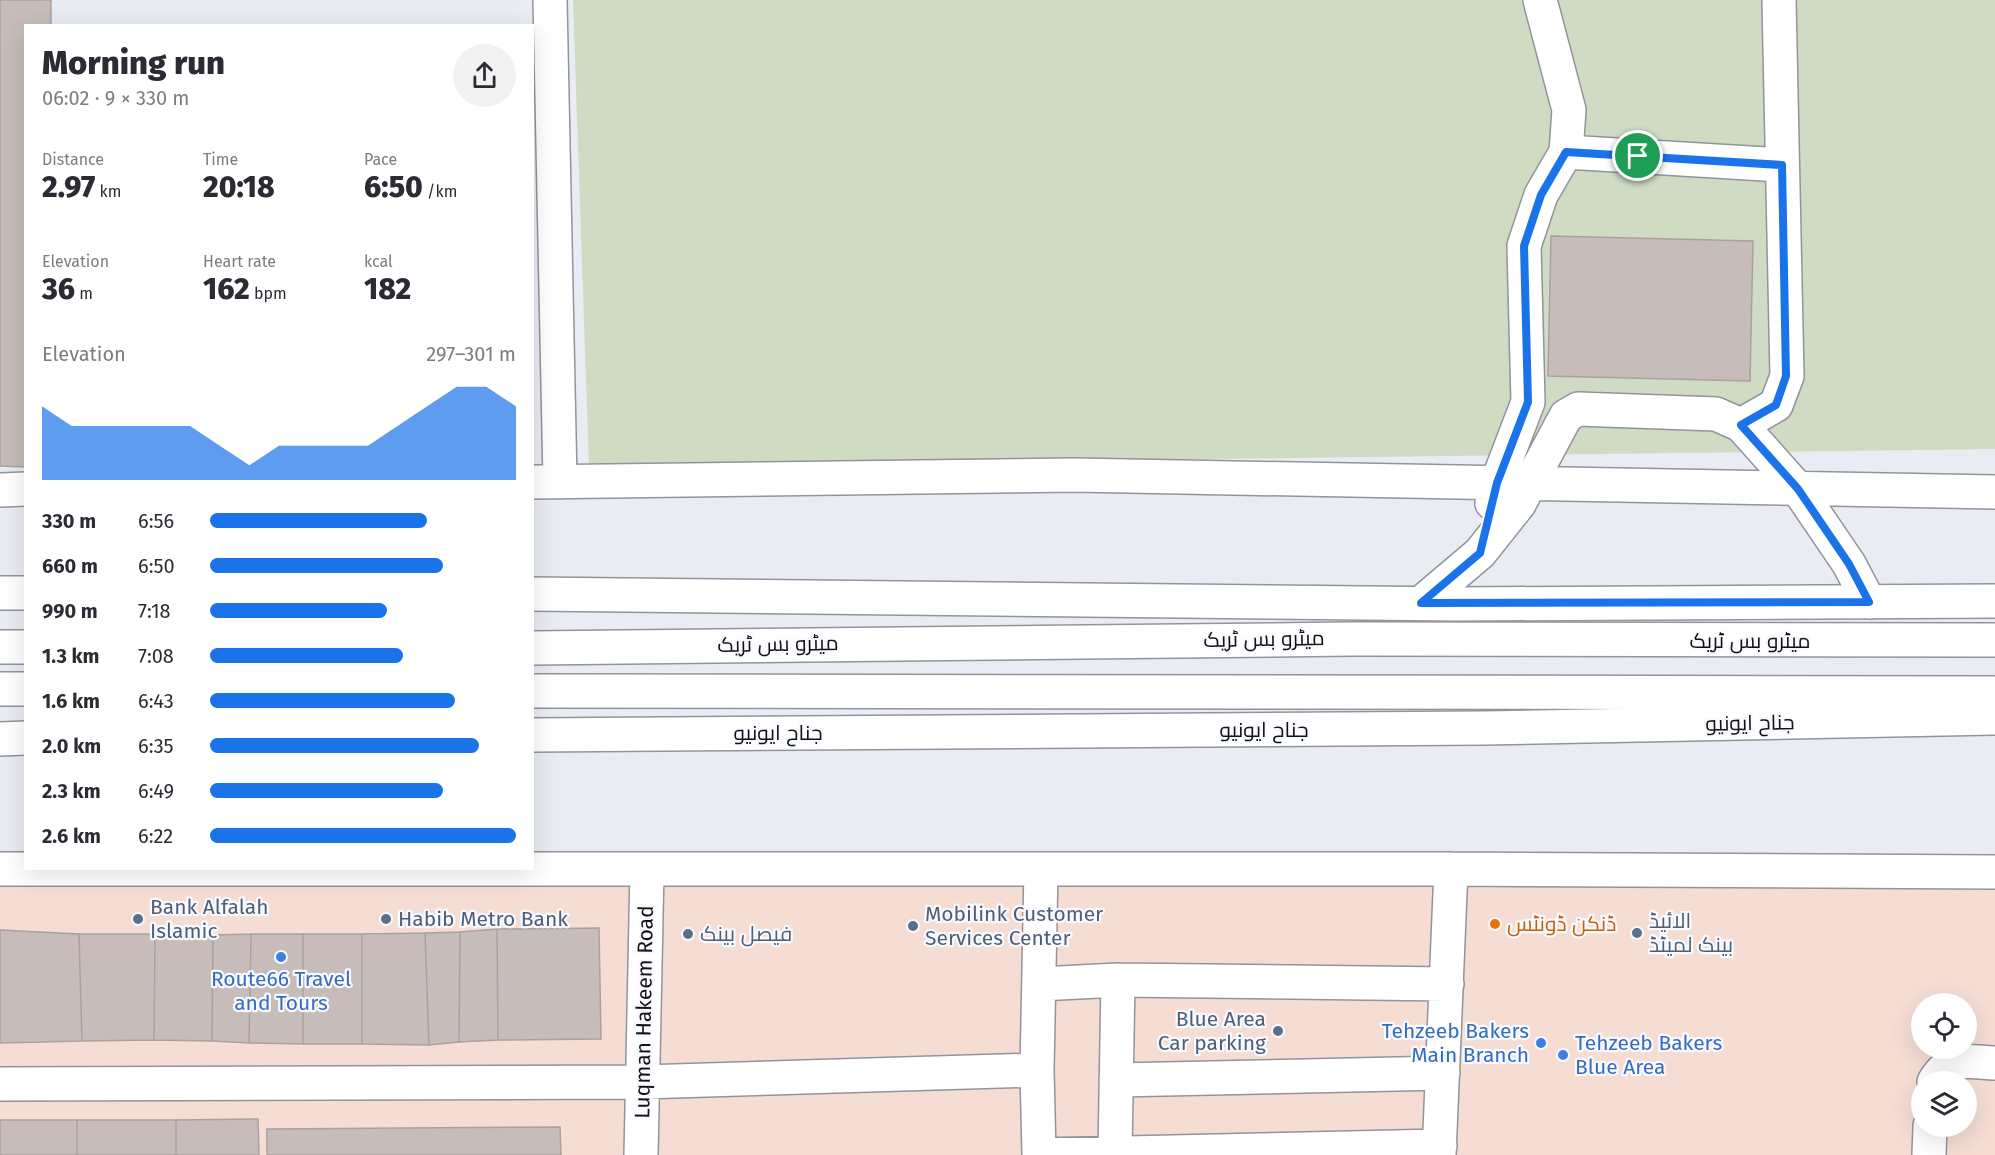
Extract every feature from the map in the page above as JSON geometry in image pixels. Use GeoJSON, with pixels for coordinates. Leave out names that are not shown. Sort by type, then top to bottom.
{"type":"FeatureCollection","features":[{"type":"Feature","properties":{"kind":"street"},"geometry":{"type":"LineString","coordinates":[[550,0],[547,482],[1075,475],[1995,492]]}},
{"type":"Feature","properties":{"kind":"street"},"geometry":{"type":"LineString","coordinates":[[1480,553],[1497,483],[1528,402],[1524,246],[1541,195],[1566,152],[1569,110],[1540,0]]}},
{"type":"Feature","properties":{"kind":"street"},"geometry":{"type":"LineString","coordinates":[[1741,425],[1776,405],[1786,376],[1779,0]]}},
{"type":"Feature","properties":{"kind":"street"},"geometry":{"type":"LineString","coordinates":[[1566,152],[1782,165]]}},
{"type":"Feature","properties":{"kind":"street"},"geometry":{"type":"LineString","coordinates":[[1421,603],[1480,553],[1519,504],[1566,416],[1578,409],[1716,414],[1741,425],[1798,489],[1849,564],[1869,602]]}},
{"type":"Feature","properties":{"kind":"street"},"geometry":{"type":"LineString","coordinates":[[0,490],[24,489]]}},
{"type":"Feature","properties":{"kind":"street"},"geometry":{"type":"LineString","coordinates":[[0,593],[24,593]]}},
{"type":"Feature","properties":{"kind":"street"},"geometry":{"type":"LineString","coordinates":[[534,594],[1421,603],[1995,601]]}},
{"type":"Feature","properties":{"kind":"street","name":"میٹرو بس ٹریک"},"geometry":{"type":"LineString","coordinates":[[534,648],[1353,639],[1995,640]]}},
{"type":"Feature","properties":{"kind":"street"},"geometry":{"type":"LineString","coordinates":[[0,647],[24,647]]}},
{"type":"Feature","properties":{"kind":"street"},"geometry":{"type":"LineString","coordinates":[[0,689],[24,690]]}},
{"type":"Feature","properties":{"kind":"street"},"geometry":{"type":"LineString","coordinates":[[534,691],[1995,693]]}},
{"type":"Feature","properties":{"kind":"street","name":"جناح ایونیو"},"geometry":{"type":"LineString","coordinates":[[534,735],[1472,728],[1995,718]]}},
{"type":"Feature","properties":{"kind":"street"},"geometry":{"type":"LineString","coordinates":[[0,739],[24,738]]}},
{"type":"Feature","properties":{"kind":"street"},"geometry":{"type":"LineString","coordinates":[[0,869],[24,869]]}},
{"type":"Feature","properties":{"kind":"street"},"geometry":{"type":"LineString","coordinates":[[1041,869],[1037,1070],[1039,1155],[1439,1151],[1451,869]]}},
{"type":"Feature","properties":{"kind":"street"},"geometry":{"type":"LineString","coordinates":[[534,870],[1451,869],[1995,872]]}},
{"type":"Feature","properties":{"kind":"street","name":"Luqman Hakeem Road"},"geometry":{"type":"LineString","coordinates":[[641,1155],[647,870]]}},
{"type":"Feature","properties":{"kind":"street"},"geometry":{"type":"LineString","coordinates":[[1040,984],[1118,980],[1447,984]]}},
{"type":"Feature","properties":{"kind":"street"},"geometry":{"type":"LineString","coordinates":[[1115,1153],[1118,980]]}},
{"type":"Feature","properties":{"kind":"street"},"geometry":{"type":"LineString","coordinates":[[1941,1071],[1956,1062],[1995,1063]]}},
{"type":"Feature","properties":{"kind":"street"},"geometry":{"type":"LineString","coordinates":[[0,1084],[642,1082],[1037,1070]]}},
{"type":"Feature","properties":{"kind":"street"},"geometry":{"type":"LineString","coordinates":[[1116,1080],[1443,1073]]}},
{"type":"Feature","properties":{"kind":"street"},"geometry":{"type":"LineString","coordinates":[[1929,1155],[1930,1137]]}},
{"type":"Feature","properties":{"kind":"shaded area"},"geometry":{"type":"Polygon","coordinates":[[[0,869],[1995,873],[1995,1155],[0,1155],[0,869]]]}},
{"type":"Feature","properties":{"kind":"green space"},"geometry":{"type":"Polygon","coordinates":[[[573,0],[1995,0],[1995,449],[589,467],[573,0]]]}},
{"type":"Feature","properties":{"kind":"building"},"geometry":{"type":"Polygon","coordinates":[[[0,0],[51,0],[51,24],[24,24],[24,467],[0,466],[0,0]]]}},
{"type":"Feature","properties":{"kind":"building"},"geometry":{"type":"Polygon","coordinates":[[[1551,236],[1753,241],[1750,381],[1548,376],[1551,236]]]}},
{"type":"Feature","properties":{"kind":"building"},"geometry":{"type":"Polygon","coordinates":[[[599,928],[601,1039],[498,1040],[497,929],[599,928]]]}},
{"type":"Feature","properties":{"kind":"building"},"geometry":{"type":"Polygon","coordinates":[[[497,929],[498,1040],[459,1042],[460,932],[497,929]]]}},
{"type":"Feature","properties":{"kind":"building"},"geometry":{"type":"Polygon","coordinates":[[[0,930],[79,934],[82,1041],[0,1043],[0,930]]]}},
{"type":"Feature","properties":{"kind":"building"},"geometry":{"type":"Polygon","coordinates":[[[460,932],[459,1042],[429,1045],[425,933],[460,932]]]}},
{"type":"Feature","properties":{"kind":"building"},"geometry":{"type":"Polygon","coordinates":[[[425,933],[429,1045],[362,1044],[362,934],[425,933]]]}},
{"type":"Feature","properties":{"kind":"building"},"geometry":{"type":"Polygon","coordinates":[[[79,934],[155,934],[154,1040],[82,1041],[79,934]]]}},
{"type":"Feature","properties":{"kind":"building"},"geometry":{"type":"Polygon","coordinates":[[[155,934],[213,935],[212,1041],[154,1040],[155,934]]]}},
{"type":"Feature","properties":{"kind":"building"},"geometry":{"type":"Polygon","coordinates":[[[251,934],[249,1043],[212,1041],[213,935],[251,934]]]}},
{"type":"Feature","properties":{"kind":"building"},"geometry":{"type":"Polygon","coordinates":[[[251,934],[303,934],[303,1044],[249,1043],[251,934]]]}},
{"type":"Feature","properties":{"kind":"building"},"geometry":{"type":"Polygon","coordinates":[[[303,934],[362,934],[362,1044],[303,1044],[303,934]]]}},
{"type":"Feature","properties":{"kind":"building"},"geometry":{"type":"Polygon","coordinates":[[[258,1119],[259,1155],[176,1155],[176,1120],[258,1119]]]}},
{"type":"Feature","properties":{"kind":"building"},"geometry":{"type":"Polygon","coordinates":[[[0,1120],[77,1120],[77,1155],[0,1155],[0,1120]]]}},
{"type":"Feature","properties":{"kind":"building"},"geometry":{"type":"Polygon","coordinates":[[[77,1120],[176,1120],[176,1155],[77,1155],[77,1120]]]}},
{"type":"Feature","properties":{"kind":"building"},"geometry":{"type":"Polygon","coordinates":[[[560,1127],[561,1155],[267,1155],[267,1129],[560,1127]]]}},
{"type":"Feature","properties":{"kind":"place","name":"Bank Alfalah Islamic"},"geometry":{"type":"Point","coordinates":[138,919]}},
{"type":"Feature","properties":{"kind":"place","name":"Habib Metro Bank"},"geometry":{"type":"Point","coordinates":[386,919]}},
{"type":"Feature","properties":{"kind":"place","name":"ڈنکن ڈونٹس"},"geometry":{"type":"Point","coordinates":[1495,924]}},
{"type":"Feature","properties":{"kind":"place","name":"Mobilink Customer Services Center"},"geometry":{"type":"Point","coordinates":[913,926]}},
{"type":"Feature","properties":{"kind":"place","name":"الائیڈ بینک لمیٹڈ"},"geometry":{"type":"Point","coordinates":[1637,933]}},
{"type":"Feature","properties":{"kind":"place","name":"فیصل بینک"},"geometry":{"type":"Point","coordinates":[688,934]}},
{"type":"Feature","properties":{"kind":"place","name":"Route66 Travel and Tours"},"geometry":{"type":"Point","coordinates":[281,957]}},
{"type":"Feature","properties":{"kind":"place","name":"Blue Area Car parking"},"geometry":{"type":"Point","coordinates":[1278,1031]}},
{"type":"Feature","properties":{"kind":"place","name":"Tehzeeb Bakers Main Branch"},"geometry":{"type":"Point","coordinates":[1541,1043]}},
{"type":"Feature","properties":{"kind":"place","name":"Tehzeeb Bakers Blue Area"},"geometry":{"type":"Point","coordinates":[1563,1055]}},
{"type":"Feature","properties":{"kind":"route"},"geometry":{"type":"LineString","coordinates":[[1566,152],[1638,156],[1782,165],[1786,376],[1776,405],[1741,425],[1798,489],[1849,564],[1869,602],[1421,603],[1480,553],[1497,483],[1528,402],[1524,246],[1541,195],[1566,152]]}}]}
